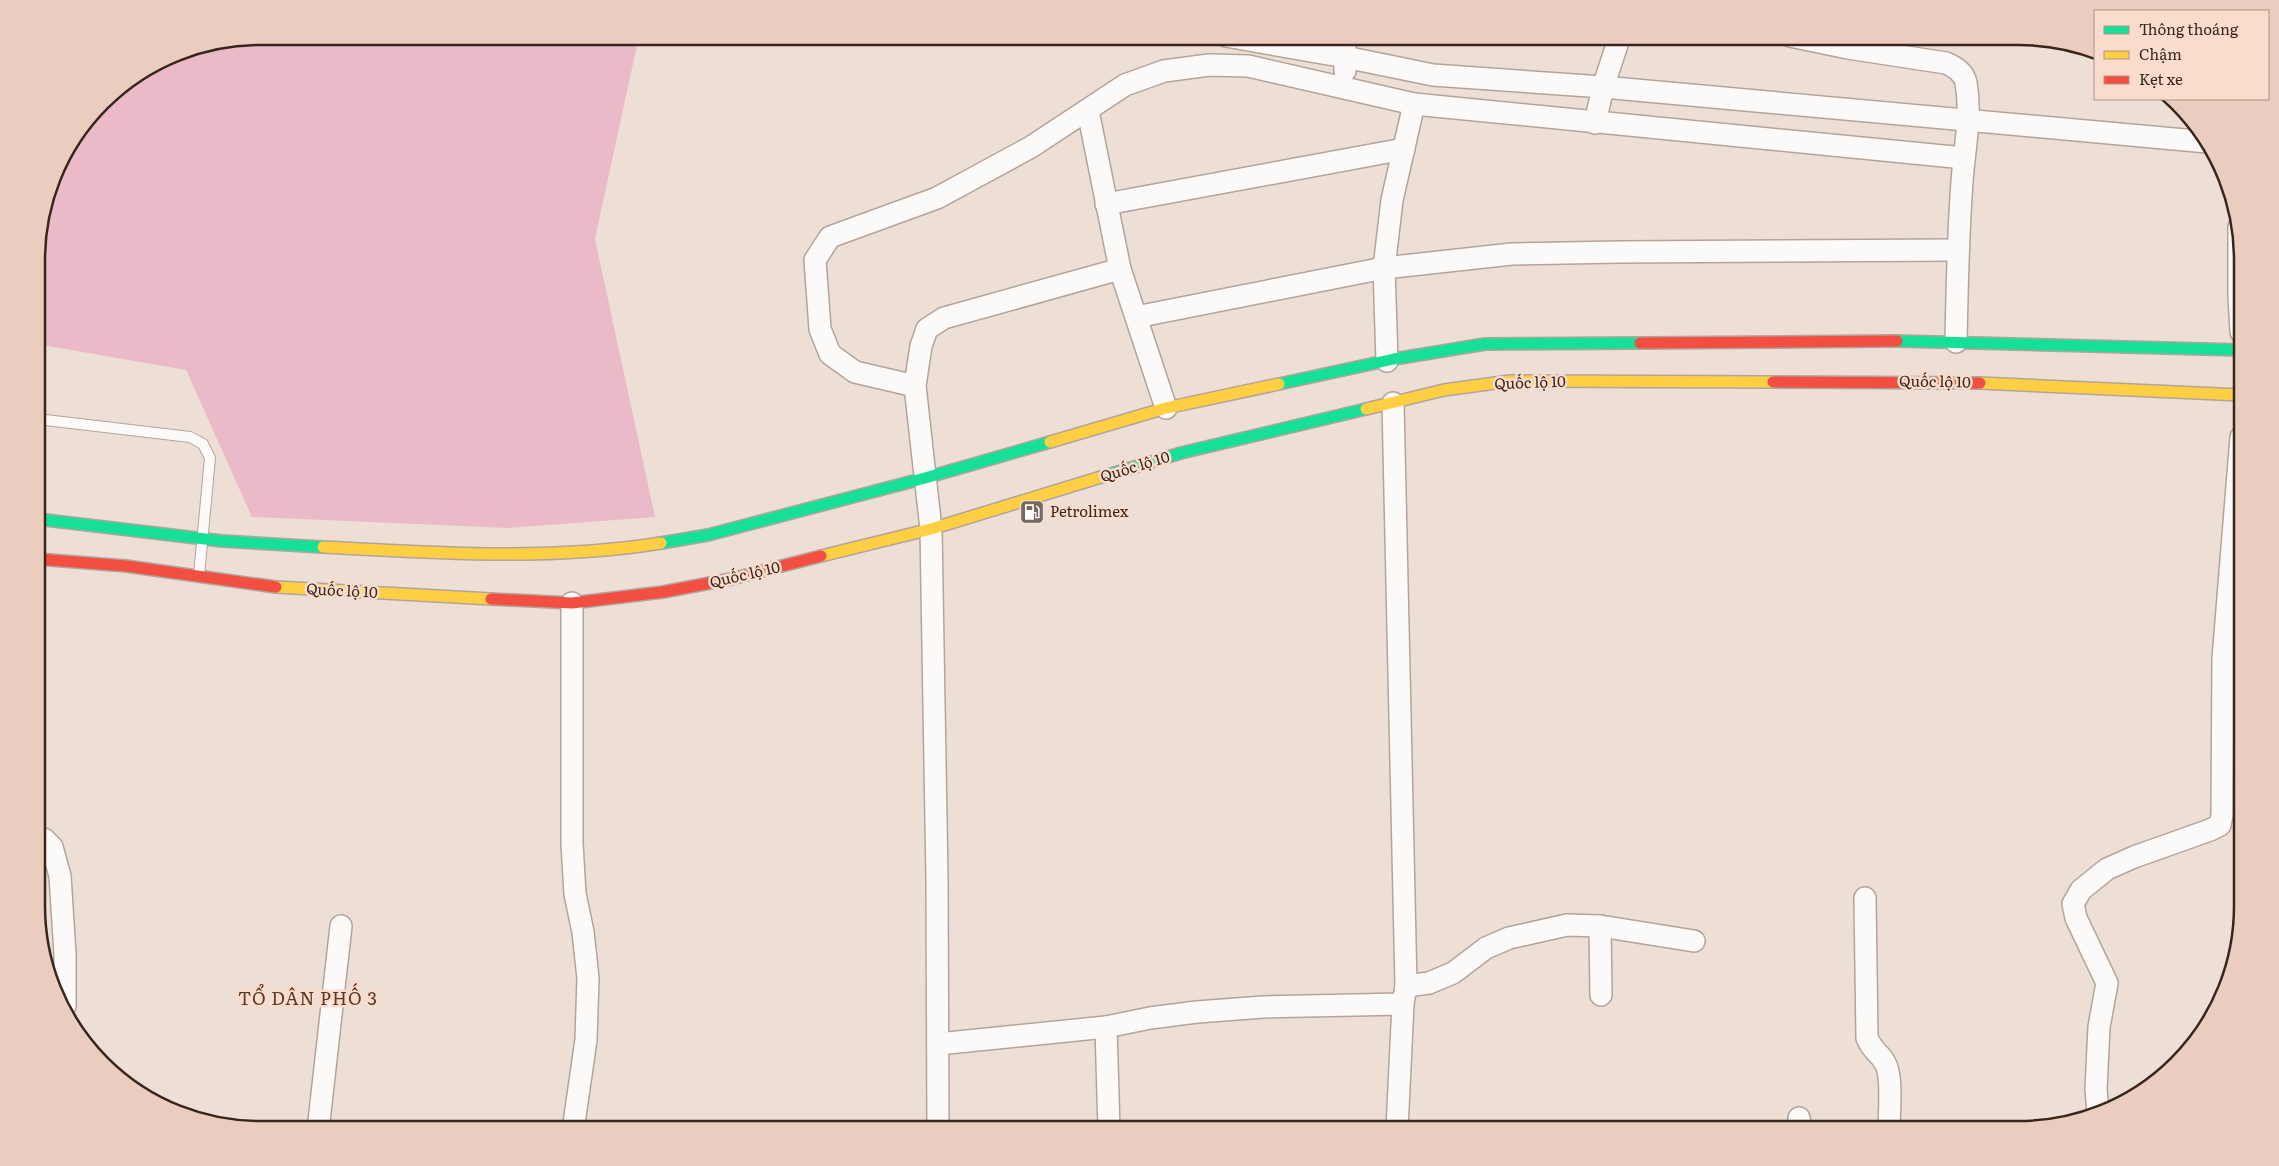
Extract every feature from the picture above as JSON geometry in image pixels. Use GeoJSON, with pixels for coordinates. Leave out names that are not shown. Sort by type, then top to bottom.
{"type":"FeatureCollection","features":[{"type":"Feature","properties":{"kind":"highway"},"geometry":{"type":"LineString","coordinates":[[45,520],[203,538],[453,554],[560,553],[636,547],[708,535],[925,478],[1166,408],[1387,361],[1485,344],[1956,342],[2234,350]]}},
{"type":"Feature","properties":{"kind":"highway","name":"Quốc lộ 10"},"geometry":{"type":"LineString","coordinates":[[45,560],[126,566],[280,588],[572,603],[663,592],[732,579],[931,529],[1181,453],[1444,390],[1510,381],[1951,382],[2234,395]]}},
{"type":"Feature","properties":{"kind":"street"},"geometry":{"type":"LineString","coordinates":[[1263,45],[1344,65],[1414,104],[1482,95],[1966,139],[2199,142]]}},
{"type":"Feature","properties":{"kind":"street"},"geometry":{"type":"LineString","coordinates":[[1600,105],[1617,45]]}},
{"type":"Feature","properties":{"kind":"street"},"geometry":{"type":"LineString","coordinates":[[1834,45],[1946,63],[1959,70],[1966,81],[1966,139],[1957,250],[1956,342]]}},
{"type":"Feature","properties":{"kind":"street"},"geometry":{"type":"LineString","coordinates":[[915,386],[855,372],[830,354],[820,329],[815,260],[830,237],[937,198],[1031,147],[1125,85],[1164,71],[1209,65],[1344,65],[1433,75],[1482,95],[1966,139]]}},
{"type":"Feature","properties":{"kind":"street"},"geometry":{"type":"LineString","coordinates":[[1387,361],[1384,268],[1392,200],[1414,104]]}},
{"type":"Feature","properties":{"kind":"street"},"geometry":{"type":"LineString","coordinates":[[1088,111],[1120,270],[1166,408]]}},
{"type":"Feature","properties":{"kind":"street"},"geometry":{"type":"LineString","coordinates":[[1106,204],[1404,149]]}},
{"type":"Feature","properties":{"kind":"street"},"geometry":{"type":"LineString","coordinates":[[1136,316],[1384,268],[1512,254],[1957,250]]}},
{"type":"Feature","properties":{"kind":"street"},"geometry":{"type":"LineString","coordinates":[[938,1121],[938,879],[931,529],[915,386],[921,346],[927,329],[944,318],[1120,270]]}},
{"type":"Feature","properties":{"kind":"street"},"geometry":{"type":"LineString","coordinates":[[1393,403],[1403,842],[1404,995],[1397,1121]]}},
{"type":"Feature","properties":{"kind":"street"},"geometry":{"type":"LineString","coordinates":[[2097,1106],[2096,1089],[2099,1027],[2107,983],[2076,918],[2074,904],[2081,890],[2108,868],[2220,825],[2222,815],[2223,659],[2234,535]]}},
{"type":"Feature","properties":{"kind":"street"},"geometry":{"type":"LineString","coordinates":[[572,603],[572,844],[575,894],[583,932],[588,978],[586,1040],[574,1121]]}},
{"type":"Feature","properties":{"kind":"street"},"geometry":{"type":"LineString","coordinates":[[45,840],[52,847],[60,876],[65,954],[65,997]]}},
{"type":"Feature","properties":{"kind":"street"},"geometry":{"type":"LineString","coordinates":[[1865,898],[1867,1038],[1872,1049],[1885,1062],[1888,1072],[1889,1121]]}},
{"type":"Feature","properties":{"kind":"street"},"geometry":{"type":"LineString","coordinates":[[938,1044],[1106,1027],[1159,1017],[1404,995],[1453,973],[1486,948],[1508,938],[1567,925],[1600,926],[1694,941]]}},
{"type":"Feature","properties":{"kind":"street"},"geometry":{"type":"LineString","coordinates":[[319,1121],[341,926]]}},
{"type":"Feature","properties":{"kind":"street"},"geometry":{"type":"LineString","coordinates":[[1600,926],[1601,995]]}},
{"type":"Feature","properties":{"kind":"street"},"geometry":{"type":"LineString","coordinates":[[1106,1027],[1109,1121]]}},
{"type":"Feature","properties":{"kind":"lane"},"geometry":{"type":"LineString","coordinates":[[45,420],[190,438],[203,444],[210,458],[199,576]]}},
{"type":"Feature","properties":{"kind":"shaded area"},"geometry":{"type":"Polygon","coordinates":[[[246,45],[637,45],[595,239],[655,517],[507,528],[252,517],[186,370],[45,345],[45,246],[49,218],[56,191],[67,165],[89,129],[129,89],[165,67],[191,56],[218,49],[246,45]]]}},
{"type":"Feature","properties":{"kind":"traffic: fast"},"geometry":{"type":"LineString","coordinates":[[1897,341],[2234,350]]}},
{"type":"Feature","properties":{"kind":"traffic: fast"},"geometry":{"type":"LineString","coordinates":[[1279,384],[1394,359],[1485,344],[1640,343]]}},
{"type":"Feature","properties":{"kind":"traffic: fast"},"geometry":{"type":"LineString","coordinates":[[1101,477],[1181,453],[1366,409]]}},
{"type":"Feature","properties":{"kind":"traffic: fast"},"geometry":{"type":"LineString","coordinates":[[661,543],[708,535],[925,478],[1050,442]]}},
{"type":"Feature","properties":{"kind":"traffic: fast"},"geometry":{"type":"LineString","coordinates":[[45,520],[222,541],[323,547]]}},
{"type":"Feature","properties":{"kind":"traffic: slow"},"geometry":{"type":"LineString","coordinates":[[1366,409],[1444,390],[1510,381],[1773,382]]}},
{"type":"Feature","properties":{"kind":"traffic: slow"},"geometry":{"type":"LineString","coordinates":[[1980,383],[2234,395]]}},
{"type":"Feature","properties":{"kind":"traffic: slow"},"geometry":{"type":"LineString","coordinates":[[1050,442],[1166,408],[1279,384]]}},
{"type":"Feature","properties":{"kind":"traffic: slow"},"geometry":{"type":"LineString","coordinates":[[821,556],[931,529],[1101,477]]}},
{"type":"Feature","properties":{"kind":"traffic: slow"},"geometry":{"type":"LineString","coordinates":[[323,547],[450,553],[534,554],[619,549],[661,543]]}},
{"type":"Feature","properties":{"kind":"traffic: slow"},"geometry":{"type":"LineString","coordinates":[[276,587],[491,599]]}},
{"type":"Feature","properties":{"kind":"traffic: jam"},"geometry":{"type":"LineString","coordinates":[[1640,343],[1897,341]]}},
{"type":"Feature","properties":{"kind":"traffic: jam"},"geometry":{"type":"LineString","coordinates":[[1773,382],[1980,383]]}},
{"type":"Feature","properties":{"kind":"traffic: jam"},"geometry":{"type":"LineString","coordinates":[[491,599],[572,603],[663,592],[731,579],[821,556]]}},
{"type":"Feature","properties":{"kind":"traffic: jam"},"geometry":{"type":"LineString","coordinates":[[45,560],[126,566],[276,587]]}},
{"type":"Feature","properties":{"kind":"place","name":"Petrolimex"},"geometry":{"type":"Point","coordinates":[1032,512]}},
{"type":"Feature","properties":{"kind":"district","name":"TỔ DÂN PHỐ 3"},"geometry":{"type":"Point","coordinates":[308,999]}}]}
